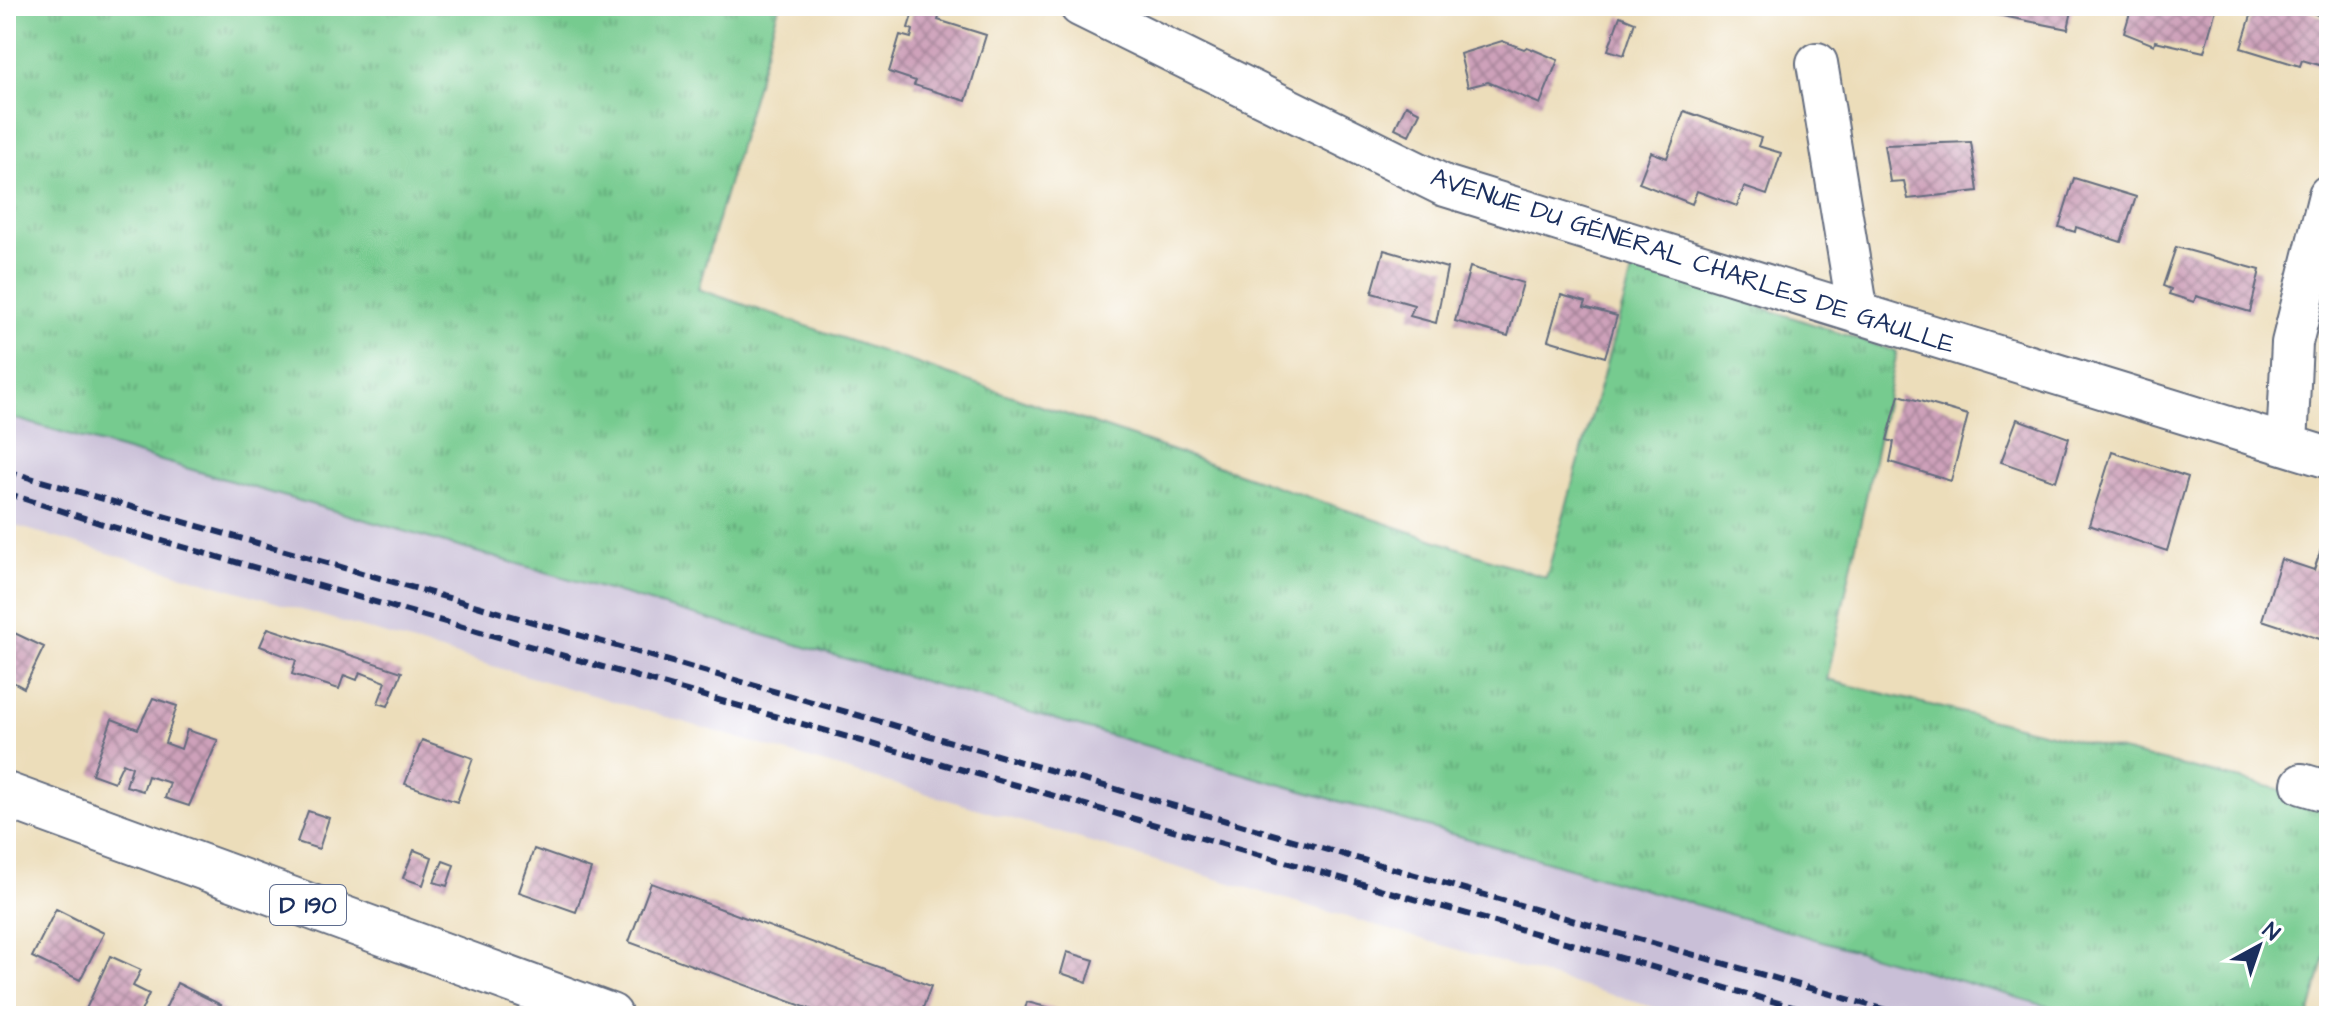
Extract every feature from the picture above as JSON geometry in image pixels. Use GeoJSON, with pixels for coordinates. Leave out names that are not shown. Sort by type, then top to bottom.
{"type":"FeatureCollection","features":[{"type":"Feature","properties":{"kind":"main road","name":"D 190"},"geometry":{"type":"LineString","coordinates":[[6,795],[610,1016]]}},
{"type":"Feature","properties":{"kind":"main road","name":"D 190"},"geometry":{"type":"LineString","coordinates":[[6,820],[541,1016]]}},
{"type":"Feature","properties":{"kind":"street","name":"AVENUE DU GÉNÉRAL CHARLES DE GAULLE"},"geometry":{"type":"LineString","coordinates":[[1080,6],[1445,186],[2329,458]]}},
{"type":"Feature","properties":{"kind":"street"},"geometry":{"type":"LineString","coordinates":[[1817,63],[1858,313]]}},
{"type":"Feature","properties":{"kind":"street"},"geometry":{"type":"LineString","coordinates":[[2287,445],[2292,343],[2329,195]]}},
{"type":"Feature","properties":{"kind":"shaded area"},"geometry":{"type":"Polygon","coordinates":[[[6,416],[2081,1016],[1683,1016],[6,523],[6,416]]]}},
{"type":"Feature","properties":{"kind":"green space"},"geometry":{"type":"Polygon","coordinates":[[[6,6],[779,6],[698,289],[1546,578],[1634,265],[1897,352],[1827,680],[2299,794],[2329,814],[2329,942],[2309,1016],[2081,1016],[6,416],[6,6]]]}},
{"type":"Feature","properties":{"kind":"building"},"geometry":{"type":"Polygon","coordinates":[[[915,6],[942,8],[938,20],[986,35],[966,101],[914,85],[916,81],[889,72],[900,35],[911,38],[913,30],[908,28],[915,6]]]}},
{"type":"Feature","properties":{"kind":"building"},"geometry":{"type":"Polygon","coordinates":[[[1994,6],[2073,6],[2068,29],[1992,14],[1994,6]]]}},
{"type":"Feature","properties":{"kind":"building"},"geometry":{"type":"Polygon","coordinates":[[[2132,6],[2217,6],[2204,52],[2155,41],[2154,45],[2124,33],[2132,6]]]}},
{"type":"Feature","properties":{"kind":"building"},"geometry":{"type":"Polygon","coordinates":[[[2254,6],[2297,6],[2329,20],[2329,68],[2302,60],[2300,66],[2241,48],[2254,6]]]}},
{"type":"Feature","properties":{"kind":"building"},"geometry":{"type":"Polygon","coordinates":[[[1620,16],[1635,22],[1624,55],[1608,50],[1620,16]]]}},
{"type":"Feature","properties":{"kind":"building"},"geometry":{"type":"Polygon","coordinates":[[[1502,41],[1558,60],[1540,104],[1488,82],[1468,87],[1460,54],[1502,41]]]}},
{"type":"Feature","properties":{"kind":"building"},"geometry":{"type":"Polygon","coordinates":[[[1406,105],[1420,112],[1409,135],[1395,128],[1406,105]]]}},
{"type":"Feature","properties":{"kind":"building"},"geometry":{"type":"Polygon","coordinates":[[[1684,111],[1761,138],[1758,146],[1781,153],[1767,195],[1744,187],[1737,206],[1697,191],[1692,204],[1639,183],[1651,152],[1667,158],[1684,111]]]}},
{"type":"Feature","properties":{"kind":"building"},"geometry":{"type":"Polygon","coordinates":[[[1971,142],[1978,191],[1908,199],[1904,181],[1890,182],[1884,145],[1971,142]]]}},
{"type":"Feature","properties":{"kind":"building"},"geometry":{"type":"Polygon","coordinates":[[[2074,178],[2136,197],[2121,242],[2076,227],[2075,232],[2059,227],[2074,178]]]}},
{"type":"Feature","properties":{"kind":"building"},"geometry":{"type":"Polygon","coordinates":[[[2176,247],[2260,270],[2250,312],[2196,296],[2194,302],[2169,294],[2171,289],[2163,286],[2176,247]]]}},
{"type":"Feature","properties":{"kind":"building"},"geometry":{"type":"Polygon","coordinates":[[[1384,250],[1447,268],[1436,323],[1410,316],[1414,305],[1372,293],[1384,250]]]}},
{"type":"Feature","properties":{"kind":"building"},"geometry":{"type":"Polygon","coordinates":[[[1470,267],[1523,283],[1508,336],[1455,321],[1470,267]]]}},
{"type":"Feature","properties":{"kind":"building"},"geometry":{"type":"Polygon","coordinates":[[[1561,295],[1586,302],[1584,307],[1617,316],[1605,357],[1548,340],[1561,295]]]}},
{"type":"Feature","properties":{"kind":"building"},"geometry":{"type":"Polygon","coordinates":[[[1899,395],[1968,415],[1951,481],[1890,462],[1894,442],[1887,440],[1899,395]]]}},
{"type":"Feature","properties":{"kind":"building"},"geometry":{"type":"Polygon","coordinates":[[[2017,419],[2069,438],[2056,481],[2001,462],[2017,419]]]}},
{"type":"Feature","properties":{"kind":"building"},"geometry":{"type":"Polygon","coordinates":[[[2112,452],[2188,477],[2167,551],[2089,525],[2112,452]]]}},
{"type":"Feature","properties":{"kind":"building"},"geometry":{"type":"Polygon","coordinates":[[[2323,543],[2329,545],[2329,642],[2262,620],[2281,559],[2314,570],[2323,543]]]}},
{"type":"Feature","properties":{"kind":"building"},"geometry":{"type":"Polygon","coordinates":[[[268,628],[402,672],[388,706],[378,703],[386,682],[360,672],[357,680],[344,675],[339,689],[292,674],[296,660],[260,646],[268,628]]]}},
{"type":"Feature","properties":{"kind":"building"},"geometry":{"type":"Polygon","coordinates":[[[6,629],[44,647],[24,688],[6,678],[6,629]]]}},
{"type":"Feature","properties":{"kind":"building"},"geometry":{"type":"Polygon","coordinates":[[[153,698],[177,706],[165,743],[181,749],[187,730],[218,740],[189,806],[165,798],[170,783],[148,776],[143,791],[126,786],[132,767],[123,763],[114,782],[92,774],[112,719],[138,729],[153,698]]]}},
{"type":"Feature","properties":{"kind":"building"},"geometry":{"type":"Polygon","coordinates":[[[422,740],[473,758],[457,802],[405,784],[422,740]]]}},
{"type":"Feature","properties":{"kind":"building"},"geometry":{"type":"Polygon","coordinates":[[[308,811],[329,818],[319,849],[297,842],[308,811]]]}},
{"type":"Feature","properties":{"kind":"building"},"geometry":{"type":"Polygon","coordinates":[[[534,849],[591,869],[576,912],[519,892],[534,849]]]}},
{"type":"Feature","properties":{"kind":"building"},"geometry":{"type":"Polygon","coordinates":[[[414,850],[432,857],[423,885],[403,878],[414,850]]]}},
{"type":"Feature","properties":{"kind":"building"},"geometry":{"type":"Polygon","coordinates":[[[443,861],[454,865],[447,886],[434,882],[443,861]]]}},
{"type":"Feature","properties":{"kind":"building"},"geometry":{"type":"Polygon","coordinates":[[[651,883],[931,986],[920,1016],[829,1016],[629,942],[651,883]]]}},
{"type":"Feature","properties":{"kind":"building"},"geometry":{"type":"Polygon","coordinates":[[[56,909],[104,933],[80,980],[32,957],[56,909]]]}},
{"type":"Feature","properties":{"kind":"building"},"geometry":{"type":"Polygon","coordinates":[[[1067,952],[1094,960],[1087,982],[1061,973],[1067,952]]]}},
{"type":"Feature","properties":{"kind":"building"},"geometry":{"type":"Polygon","coordinates":[[[110,956],[141,970],[133,986],[149,994],[139,1016],[100,1016],[86,1009],[110,956]]]}},
{"type":"Feature","properties":{"kind":"building"},"geometry":{"type":"Polygon","coordinates":[[[177,983],[221,1005],[219,1008],[236,1016],[162,1016],[177,983]]]}},
{"type":"Feature","properties":{"kind":"building"},"geometry":{"type":"Polygon","coordinates":[[[1027,1002],[1070,1013],[1070,1016],[1023,1016],[1027,1002]]]}},
{"type":"Feature","properties":{"kind":"railway"},"geometry":{"type":"LineString","coordinates":[[6,471],[1907,1016]]}},
{"type":"Feature","properties":{"kind":"railway"},"geometry":{"type":"LineString","coordinates":[[6,493],[106,525],[1824,1016]]}}]}
